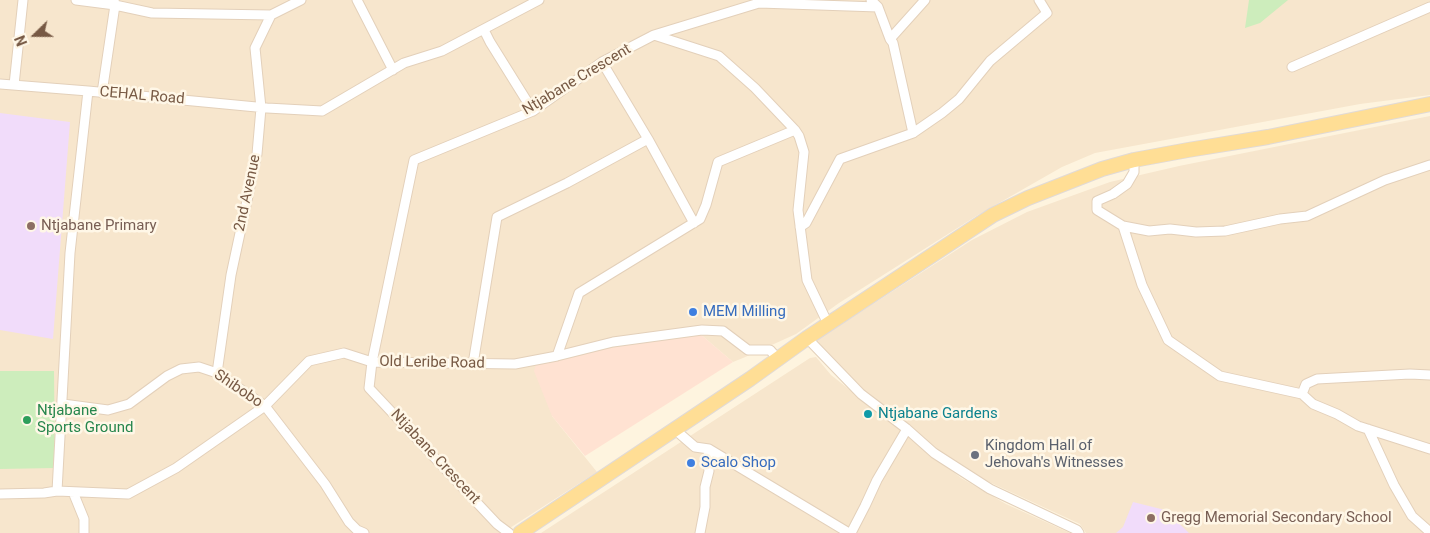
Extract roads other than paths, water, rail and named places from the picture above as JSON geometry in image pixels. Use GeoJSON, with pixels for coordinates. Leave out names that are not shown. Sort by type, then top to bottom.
{"type":"FeatureCollection","features":[{"type":"Feature","properties":{"kind":"main road"},"geometry":{"type":"LineString","coordinates":[[520,533],[807,338],[993,215],[1058,185],[1134,160],[1268,137],[1430,104]]}},
{"type":"Feature","properties":{"kind":"street"},"geometry":{"type":"LineString","coordinates":[[14,85],[23,0]]}},
{"type":"Feature","properties":{"kind":"street"},"geometry":{"type":"LineString","coordinates":[[76,0],[115,2],[152,12],[271,15],[301,0]]}},
{"type":"Feature","properties":{"kind":"street"},"geometry":{"type":"LineString","coordinates":[[357,0],[393,70]]}},
{"type":"Feature","properties":{"kind":"street","name":"CEHAL Road"},"geometry":{"type":"LineString","coordinates":[[0,84],[262,108],[322,111],[404,63],[442,51],[539,0]]}},
{"type":"Feature","properties":{"kind":"street"},"geometry":{"type":"LineString","coordinates":[[890,39],[925,0]]}},
{"type":"Feature","properties":{"kind":"street"},"geometry":{"type":"LineString","coordinates":[[800,227],[806,224],[840,159],[913,133],[942,114],[959,99],[990,61],[1047,13],[1039,0]]}},
{"type":"Feature","properties":{"kind":"street"},"geometry":{"type":"LineString","coordinates":[[102,93],[115,2]]}},
{"type":"Feature","properties":{"kind":"street"},"geometry":{"type":"LineString","coordinates":[[874,3],[893,42],[913,133]]}},
{"type":"Feature","properties":{"kind":"street","name":"Ntjabane Crescent"},"geometry":{"type":"LineString","coordinates":[[509,533],[497,524],[369,388],[372,362],[414,160],[533,111],[602,62],[654,35],[759,4],[874,3]]}},
{"type":"Feature","properties":{"kind":"street"},"geometry":{"type":"LineString","coordinates":[[1292,67],[1430,7]]}},
{"type":"Feature","properties":{"kind":"street","name":"2nd Avenue"},"geometry":{"type":"LineString","coordinates":[[217,373],[231,275],[257,154],[262,108],[255,48],[271,15]]}},
{"type":"Feature","properties":{"kind":"street"},"geometry":{"type":"LineString","coordinates":[[484,30],[533,111]]}},
{"type":"Feature","properties":{"kind":"street"},"geometry":{"type":"LineString","coordinates":[[654,35],[719,56],[755,88],[795,130],[804,152],[798,210],[807,280],[828,324]]}},
{"type":"Feature","properties":{"kind":"street"},"geometry":{"type":"LineString","coordinates":[[602,62],[648,139],[694,223]]}},
{"type":"Feature","properties":{"kind":"street","name":"CEHAL Road"},"geometry":{"type":"LineString","coordinates":[[57,491],[70,254],[88,91]]}},
{"type":"Feature","properties":{"kind":"street"},"geometry":{"type":"LineString","coordinates":[[558,356],[580,292],[700,219],[706,205],[718,162],[795,130]]}},
{"type":"Feature","properties":{"kind":"street"},"geometry":{"type":"LineString","coordinates":[[472,364],[497,217],[567,183],[648,139]]}},
{"type":"Feature","properties":{"kind":"street"},"geometry":{"type":"LineString","coordinates":[[1134,160],[1134,172],[1127,184],[1113,194],[1097,201],[1097,210],[1123,226],[1149,231],[1170,229],[1196,232],[1225,231],[1280,219],[1307,216],[1385,180],[1430,165]]}},
{"type":"Feature","properties":{"kind":"street"},"geometry":{"type":"LineString","coordinates":[[1123,226],[1142,284],[1168,340],[1220,376],[1302,394],[1313,404],[1337,414],[1358,426],[1430,450]]}},
{"type":"Feature","properties":{"kind":"street","name":"Old Leribe Road"},"geometry":{"type":"LineString","coordinates":[[0,494],[57,491],[128,494],[176,468],[265,406],[309,362],[344,354],[372,362],[515,364],[558,356],[612,342],[702,330],[723,331],[748,350],[770,350],[778,358]]}},
{"type":"Feature","properties":{"kind":"street"},"geometry":{"type":"LineString","coordinates":[[807,338],[861,394],[934,452],[990,489],[1077,530],[1079,533]]}},
{"type":"Feature","properties":{"kind":"street","name":"Shibobo"},"geometry":{"type":"LineString","coordinates":[[63,404],[108,410],[129,404],[181,369],[198,367],[217,373],[265,406],[325,484],[349,522],[357,530],[364,533]]}},
{"type":"Feature","properties":{"kind":"street"},"geometry":{"type":"LineString","coordinates":[[1302,394],[1306,384],[1317,379],[1410,374],[1430,375]]}},
{"type":"Feature","properties":{"kind":"street"},"geometry":{"type":"LineString","coordinates":[[676,428],[695,447],[709,449],[850,533],[865,506],[876,480],[907,429]]}},
{"type":"Feature","properties":{"kind":"street"},"geometry":{"type":"LineString","coordinates":[[1368,429],[1394,486],[1412,516],[1430,532]]}},
{"type":"Feature","properties":{"kind":"street"},"geometry":{"type":"LineString","coordinates":[[700,533],[705,487],[709,470],[709,449]]}},
{"type":"Feature","properties":{"kind":"street"},"geometry":{"type":"LineString","coordinates":[[74,492],[84,519],[84,533]]}},
{"type":"Feature","properties":{"kind":"place","name":"Ntjabane Primary"},"geometry":{"type":"Point","coordinates":[31,226]}},
{"type":"Feature","properties":{"kind":"place","name":"MEM Milling"},"geometry":{"type":"Point","coordinates":[693,312]}},
{"type":"Feature","properties":{"kind":"place","name":"Ntjabane Gardens"},"geometry":{"type":"Point","coordinates":[868,414]}},
{"type":"Feature","properties":{"kind":"place","name":"Ntjabane Sports Ground"},"geometry":{"type":"Point","coordinates":[27,420]}},
{"type":"Feature","properties":{"kind":"place","name":"Kingdom Hall of Jehovah's Witnesses"},"geometry":{"type":"Point","coordinates":[975,455]}},
{"type":"Feature","properties":{"kind":"place","name":"Scalo Shop"},"geometry":{"type":"Point","coordinates":[691,463]}},
{"type":"Feature","properties":{"kind":"place","name":"Gregg Memorial Secondary School"},"geometry":{"type":"Point","coordinates":[1151,518]}}]}
